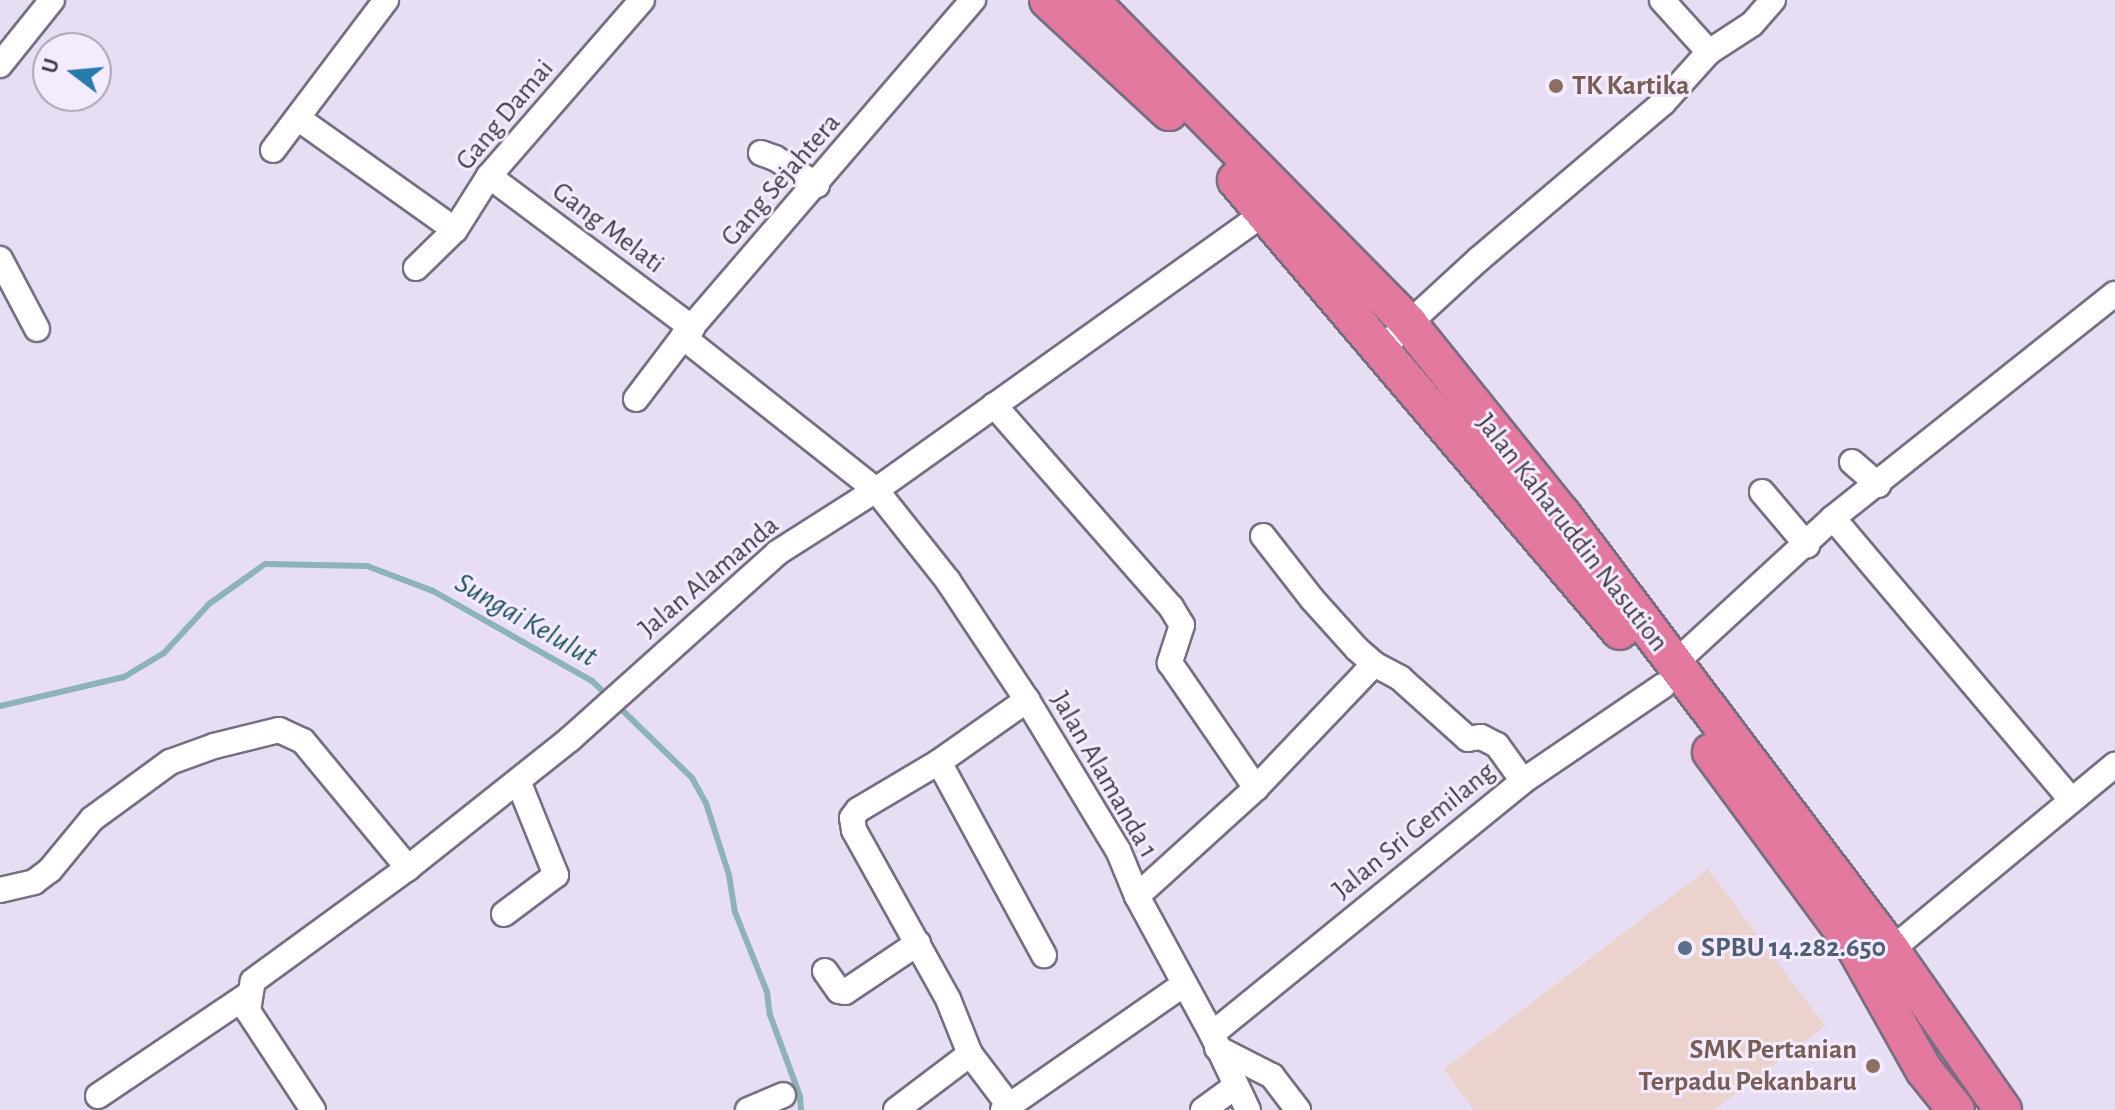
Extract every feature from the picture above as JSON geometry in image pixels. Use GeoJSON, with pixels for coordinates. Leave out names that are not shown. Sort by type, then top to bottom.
{"type":"FeatureCollection","features":[{"type":"Feature","properties":{"kind":"highway","name":"Jalan Kaharuddin Nasution"},"geometry":{"type":"LineString","coordinates":[[1048,0],[1156,98],[1266,212],[1610,618],[1668,675],[1891,950],[2003,1110]]}},
{"type":"Feature","properties":{"kind":"highway","name":"Jalan Kaharuddin Nasution"},"geometry":{"type":"LineString","coordinates":[[1104,4],[1409,324],[1562,514],[1856,949],[1924,1070],[1956,1110]]}},
{"type":"Feature","properties":{"kind":"street"},"geometry":{"type":"LineString","coordinates":[[0,65],[52,0]]}},
{"type":"Feature","properties":{"kind":"street"},"geometry":{"type":"LineString","coordinates":[[273,150],[386,0]]}},
{"type":"Feature","properties":{"kind":"street","name":"Gang Damai"},"geometry":{"type":"LineString","coordinates":[[416,268],[455,230],[489,176],[642,0]]}},
{"type":"Feature","properties":{"kind":"street","name":"Gang Sejahtera"},"geometry":{"type":"LineString","coordinates":[[636,399],[688,332],[973,0]]}},
{"type":"Feature","properties":{"kind":"street"},"geometry":{"type":"LineString","coordinates":[[1662,0],[1709,52]]}},
{"type":"Feature","properties":{"kind":"street"},"geometry":{"type":"LineString","coordinates":[[1380,350],[1663,103],[1709,52],[1752,24],[1773,0]]}},
{"type":"Feature","properties":{"kind":"street"},"geometry":{"type":"LineString","coordinates":[[299,119],[455,230]]}},
{"type":"Feature","properties":{"kind":"street"},"geometry":{"type":"LineString","coordinates":[[761,153],[775,158],[817,185]]}},
{"type":"Feature","properties":{"kind":"street","name":"Gang Melati"},"geometry":{"type":"LineString","coordinates":[[489,176],[688,332],[876,490]]}},
{"type":"Feature","properties":{"kind":"street","name":"Jalan Alamanda"},"geometry":{"type":"LineString","coordinates":[[98,1096],[249,994],[253,981],[408,868],[518,781],[602,711],[777,553],[876,490],[1266,212]]}},
{"type":"Feature","properties":{"kind":"street"},"geometry":{"type":"LineString","coordinates":[[0,259],[37,329]]}},
{"type":"Feature","properties":{"kind":"street","name":"Jalan Sri Gemilang"},"geometry":{"type":"LineString","coordinates":[[1214,1041],[1523,781],[1668,675],[1833,518],[2115,294]]}},
{"type":"Feature","properties":{"kind":"street"},"geometry":{"type":"LineString","coordinates":[[994,405],[1171,607],[1182,625],[1178,646],[1169,655],[1170,663],[1256,788]]}},
{"type":"Feature","properties":{"kind":"street"},"geometry":{"type":"LineString","coordinates":[[1852,462],[1878,485]]}},
{"type":"Feature","properties":{"kind":"street","name":"Jalan Alamanda 1"},"geometry":{"type":"LineString","coordinates":[[876,490],[948,581],[1027,700],[1118,850],[1137,896],[1248,1110]]}},
{"type":"Feature","properties":{"kind":"street"},"geometry":{"type":"LineString","coordinates":[[1762,492],[1807,545]]}},
{"type":"Feature","properties":{"kind":"street"},"geometry":{"type":"LineString","coordinates":[[1833,518],[2071,800]]}},
{"type":"Feature","properties":{"kind":"street"},"geometry":{"type":"LineString","coordinates":[[1263,536],[1312,599],[1374,664],[1400,678],[1468,739],[1481,737],[1497,745],[1523,781]]}},
{"type":"Feature","properties":{"kind":"street"},"geometry":{"type":"LineString","coordinates":[[1137,896],[1256,788],[1374,664]]}},
{"type":"Feature","properties":{"kind":"street"},"geometry":{"type":"LineString","coordinates":[[1027,700],[939,762],[858,810],[852,818],[854,830],[948,999],[970,1054],[1005,1107],[1183,985]]}},
{"type":"Feature","properties":{"kind":"street"},"geometry":{"type":"LineString","coordinates":[[0,890],[22,887],[42,876],[84,827],[170,762],[214,746],[279,730],[303,741],[408,868]]}},
{"type":"Feature","properties":{"kind":"street"},"geometry":{"type":"LineString","coordinates":[[939,762],[1044,955]]}},
{"type":"Feature","properties":{"kind":"street"},"geometry":{"type":"LineString","coordinates":[[1891,950],[2115,765]]}},
{"type":"Feature","properties":{"kind":"street"},"geometry":{"type":"LineString","coordinates":[[504,914],[556,875],[518,781]]}},
{"type":"Feature","properties":{"kind":"street"},"geometry":{"type":"LineString","coordinates":[[825,971],[839,991],[845,992],[918,943]]}},
{"type":"Feature","properties":{"kind":"street"},"geometry":{"type":"LineString","coordinates":[[249,994],[248,1011],[313,1110]]}},
{"type":"Feature","properties":{"kind":"street"},"geometry":{"type":"LineString","coordinates":[[1214,1041],[1272,1076],[1298,1110]]}},
{"type":"Feature","properties":{"kind":"street"},"geometry":{"type":"LineString","coordinates":[[896,1110],[970,1054]]}},
{"type":"Feature","properties":{"kind":"street"},"geometry":{"type":"LineString","coordinates":[[1203,1110],[1235,1087]]}},
{"type":"Feature","properties":{"kind":"street"},"geometry":{"type":"LineString","coordinates":[[748,1110],[783,1095]]}},
{"type":"Feature","properties":{"kind":"shaded area","name":"SPBU 14.282.650"},"geometry":{"type":"Polygon","coordinates":[[[1708,869],[1825,1026],[1714,1110],[1474,1110],[1444,1069],[1708,869]]]}},
{"type":"Feature","properties":{"kind":"waterway","name":"Sungai Kelulut"},"geometry":{"type":"LineString","coordinates":[[0,706],[124,677],[164,653],[209,604],[265,564],[367,566],[433,591],[592,681],[609,697]]}},
{"type":"Feature","properties":{"kind":"waterway","name":"Sungai Kelulut"},"geometry":{"type":"LineString","coordinates":[[617,705],[692,778],[706,803],[729,875],[735,912],[767,992],[770,1015],[800,1096],[801,1110]]}},
{"type":"Feature","properties":{"kind":"place","name":"TK Kartika"},"geometry":{"type":"Point","coordinates":[1556,86]}},
{"type":"Feature","properties":{"kind":"place","name":"SPBU 14.282.650"},"geometry":{"type":"Point","coordinates":[1685,948]}},
{"type":"Feature","properties":{"kind":"place","name":"SMK Pertanian Terpadu Pekanbaru"},"geometry":{"type":"Point","coordinates":[1873,1066]}}]}
